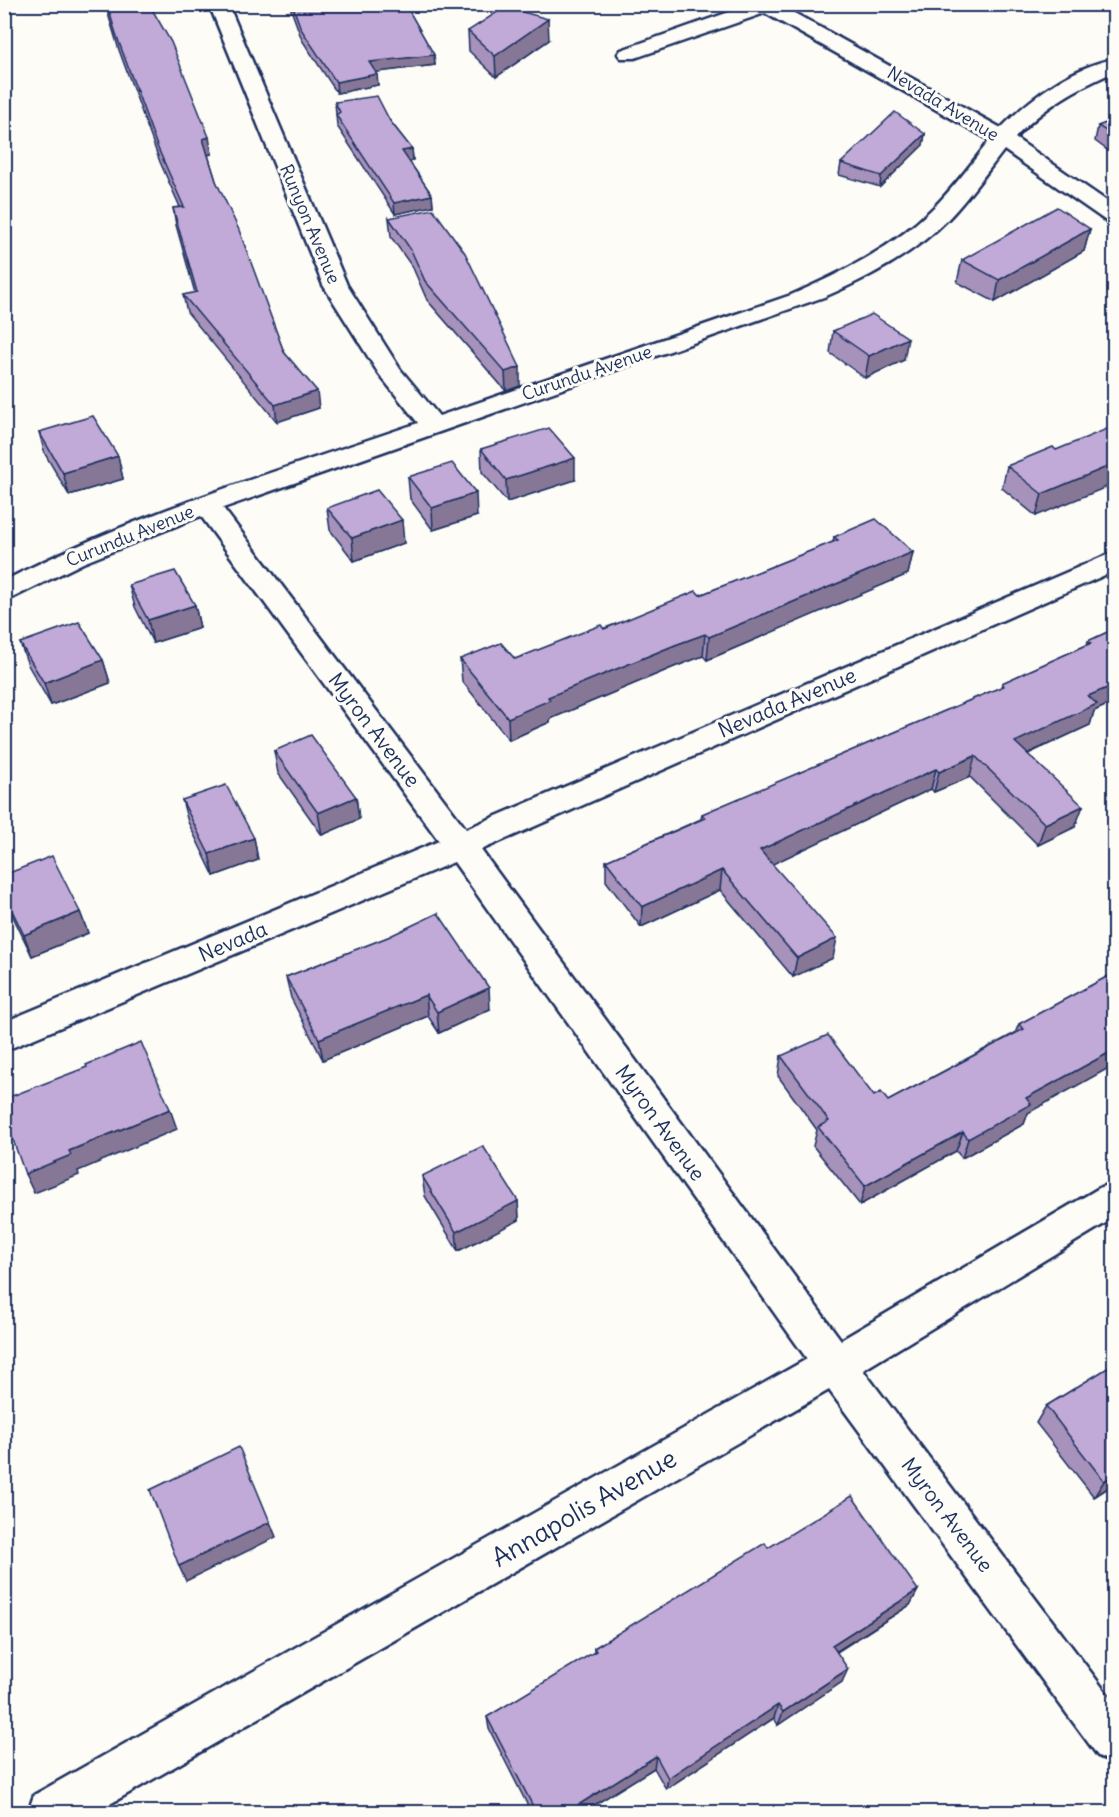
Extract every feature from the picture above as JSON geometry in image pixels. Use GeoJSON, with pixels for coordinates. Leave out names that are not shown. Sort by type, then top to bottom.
{"type":"FeatureCollection","features":[{"type":"Feature","properties":{"kind":"street","name":"Runyon Avenue"},"geometry":{"type":"LineString","coordinates":[[218,4],[244,74],[335,285],[358,325],[391,374],[434,426]]}},
{"type":"Feature","properties":{"kind":"street"},"geometry":{"type":"LineString","coordinates":[[628,54],[764,5]]}},
{"type":"Feature","properties":{"kind":"street","name":"Nevada Avenue"},"geometry":{"type":"LineString","coordinates":[[764,5],[958,111],[1114,216]]}},
{"type":"Feature","properties":{"kind":"street","name":"Curundu Avenue"},"geometry":{"type":"LineString","coordinates":[[4,593],[73,557],[153,523],[799,300],[849,278],[900,248],[928,226],[1021,119],[1048,98],[1082,78],[1114,65]]}},
{"type":"Feature","properties":{"kind":"street","name":"Myron Avenue"},"geometry":{"type":"LineString","coordinates":[[207,505],[460,845],[835,1365],[1114,1740]]}},
{"type":"Feature","properties":{"kind":"street","name":"Nevada Avenue"},"geometry":{"type":"LineString","coordinates":[[460,845],[1114,561]]}},
{"type":"Feature","properties":{"kind":"street","name":"Nevada"},"geometry":{"type":"LineString","coordinates":[[4,1037],[460,845]]}},
{"type":"Feature","properties":{"kind":"street","name":"Annapolis Avenue"},"geometry":{"type":"LineString","coordinates":[[51,1812],[835,1365],[1114,1199]]}},
{"type":"Feature","properties":{"kind":"building"},"geometry":{"type":"Polygon","coordinates":[[[107,4],[149,4],[171,42],[209,137],[203,139],[216,181],[239,230],[284,352],[317,391],[275,405],[183,295],[197,292],[173,208],[184,207],[157,146],[107,4]]]}},
{"type":"Feature","properties":{"kind":"building"},"geometry":{"type":"Polygon","coordinates":[[[292,4],[405,4],[434,55],[369,62],[377,74],[336,82],[301,29],[292,4]]]}},
{"type":"Feature","properties":{"kind":"building"},"geometry":{"type":"Polygon","coordinates":[[[505,7],[548,19],[495,56],[468,31],[505,7]]]}},
{"type":"Feature","properties":{"kind":"building"},"geometry":{"type":"Polygon","coordinates":[[[377,96],[390,121],[412,149],[402,151],[432,195],[394,203],[336,115],[340,112],[335,102],[377,96]]]}},
{"type":"Feature","properties":{"kind":"building"},"geometry":{"type":"Polygon","coordinates":[[[895,112],[925,134],[881,176],[841,163],[895,112]]]}},
{"type":"Feature","properties":{"kind":"building"},"geometry":{"type":"Polygon","coordinates":[[[1114,120],[1114,136],[1098,126],[1114,120]]]}},
{"type":"Feature","properties":{"kind":"building"},"geometry":{"type":"Polygon","coordinates":[[[1057,207],[1090,229],[999,280],[962,260],[1057,207]]]}},
{"type":"Feature","properties":{"kind":"building"},"geometry":{"type":"Polygon","coordinates":[[[433,209],[465,253],[520,367],[505,372],[425,281],[411,250],[389,218],[433,209]]]}},
{"type":"Feature","properties":{"kind":"building"},"geometry":{"type":"Polygon","coordinates":[[[872,314],[908,338],[869,356],[833,331],[872,314]]]}},
{"type":"Feature","properties":{"kind":"building"},"geometry":{"type":"Polygon","coordinates":[[[93,416],[118,456],[63,473],[39,432],[93,416]]]}},
{"type":"Feature","properties":{"kind":"building"},"geometry":{"type":"Polygon","coordinates":[[[1114,426],[1114,464],[1042,494],[1007,466],[1053,447],[1056,450],[1114,426]]]}},
{"type":"Feature","properties":{"kind":"building"},"geometry":{"type":"Polygon","coordinates":[[[549,428],[575,458],[506,480],[481,449],[549,428]]]}},
{"type":"Feature","properties":{"kind":"building"},"geometry":{"type":"Polygon","coordinates":[[[452,463],[476,493],[432,508],[408,477],[452,463]]]}},
{"type":"Feature","properties":{"kind":"building"},"geometry":{"type":"Polygon","coordinates":[[[377,490],[402,520],[352,538],[327,508],[377,490]]]}},
{"type":"Feature","properties":{"kind":"building"},"geometry":{"type":"Polygon","coordinates":[[[876,519],[913,552],[709,637],[705,634],[675,645],[548,697],[550,700],[508,718],[460,659],[501,643],[515,659],[601,625],[604,629],[696,591],[700,595],[838,540],[834,537],[876,519]]]}},
{"type":"Feature","properties":{"kind":"building"},"geometry":{"type":"Polygon","coordinates":[[[175,571],[195,605],[148,620],[129,585],[175,571]]]}},
{"type":"Feature","properties":{"kind":"building"},"geometry":{"type":"Polygon","coordinates":[[[79,622],[103,660],[44,683],[20,643],[79,622]]]}},
{"type":"Feature","properties":{"kind":"building"},"geometry":{"type":"Polygon","coordinates":[[[1114,629],[1114,685],[1088,696],[1097,704],[1015,742],[1083,806],[1045,824],[975,756],[939,772],[936,769],[760,850],[837,938],[797,958],[722,870],[642,907],[606,861],[705,818],[702,814],[1004,686],[1002,683],[1091,643],[1088,641],[1114,629]]]}},
{"type":"Feature","properties":{"kind":"building"},"geometry":{"type":"Polygon","coordinates":[[[311,735],[356,797],[318,813],[274,751],[311,735]]]}},
{"type":"Feature","properties":{"kind":"building"},"geometry":{"type":"Polygon","coordinates":[[[226,785],[254,838],[209,854],[182,800],[226,785]]]}},
{"type":"Feature","properties":{"kind":"building"},"geometry":{"type":"Polygon","coordinates":[[[52,856],[80,912],[24,935],[4,894],[4,875],[52,856]]]}},
{"type":"Feature","properties":{"kind":"building"},"geometry":{"type":"Polygon","coordinates":[[[438,913],[489,988],[437,1012],[426,995],[319,1039],[286,977],[388,937],[438,913]]]}},
{"type":"Feature","properties":{"kind":"building"},"geometry":{"type":"Polygon","coordinates":[[[1114,973],[1114,1050],[1026,1098],[1031,1104],[968,1139],[963,1132],[865,1186],[818,1127],[829,1121],[781,1056],[828,1035],[874,1096],[881,1092],[888,1101],[1024,1029],[1019,1024],[1114,973]]]}},
{"type":"Feature","properties":{"kind":"building"},"geometry":{"type":"Polygon","coordinates":[[[141,1042],[170,1109],[69,1151],[71,1155],[25,1174],[4,1114],[4,1099],[87,1067],[86,1065],[141,1042]]]}},
{"type":"Feature","properties":{"kind":"building"},"geometry":{"type":"Polygon","coordinates":[[[483,1146],[518,1201],[456,1232],[422,1176],[483,1146]]]}},
{"type":"Feature","properties":{"kind":"building"},"geometry":{"type":"Polygon","coordinates":[[[1114,1364],[1114,1475],[1104,1481],[1046,1406],[1114,1364]]]}},
{"type":"Feature","properties":{"kind":"building"},"geometry":{"type":"Polygon","coordinates":[[[239,1447],[270,1522],[179,1566],[150,1490],[239,1447]]]}},
{"type":"Feature","properties":{"kind":"building"},"geometry":{"type":"Polygon","coordinates":[[[852,1496],[918,1590],[832,1645],[848,1669],[783,1712],[778,1705],[668,1778],[656,1756],[567,1812],[536,1812],[487,1717],[596,1651],[594,1648],[765,1543],[768,1548],[852,1496]]]}}]}
